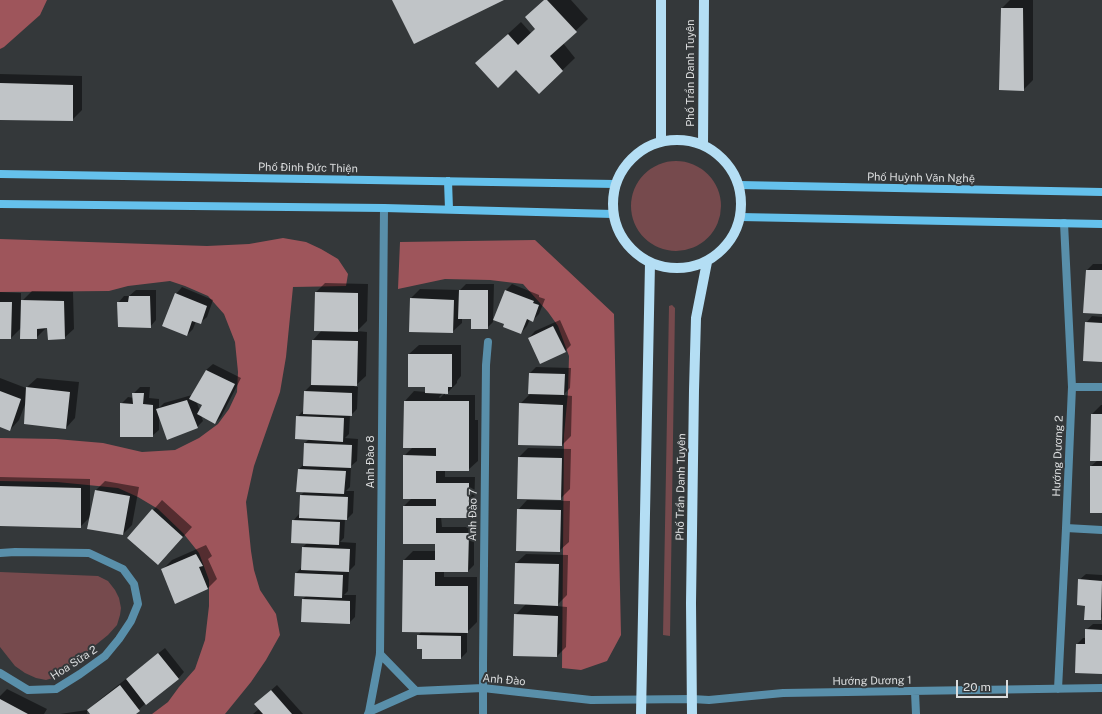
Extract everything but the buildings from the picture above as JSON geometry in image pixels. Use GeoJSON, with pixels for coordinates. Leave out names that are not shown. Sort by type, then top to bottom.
{"type":"FeatureCollection","features":[{"type":"Feature","properties":{"kind":"main road"},"geometry":{"type":"LineString","coordinates":[[661,0],[661,142]]}},
{"type":"Feature","properties":{"kind":"main road","name":"Phố Trần Danh Tuyên"},"geometry":{"type":"LineString","coordinates":[[703,145],[704,0]]}},
{"type":"Feature","properties":{"kind":"main road"},"geometry":{"type":"LineString","coordinates":[[675,140],[690,141],[703,145],[715,152],[725,162],[739,185],[742,201],[736,231],[719,254],[707,262],[693,267],[679,268],[664,267],[650,263],[637,255],[626,243],[617,229],[613,214],[612,199],[615,184],[623,169],[634,156],[647,147],[661,142],[675,140]]}},
{"type":"Feature","properties":{"kind":"main road","name":"Phố Trần Danh Tuyên"},"geometry":{"type":"LineString","coordinates":[[692,714],[691,603],[694,366],[696,315],[707,262]]}},
{"type":"Feature","properties":{"kind":"main road"},"geometry":{"type":"LineString","coordinates":[[641,714],[650,263]]}},
{"type":"Feature","properties":{"kind":"street","name":"Phố Đinh Đức Thiện"},"geometry":{"type":"LineString","coordinates":[[0,174],[615,184]]}},
{"type":"Feature","properties":{"kind":"street"},"geometry":{"type":"LineString","coordinates":[[448,181],[449,210]]}},
{"type":"Feature","properties":{"kind":"street","name":"Phố Huỳnh Văn Nghệ"},"geometry":{"type":"LineString","coordinates":[[739,185],[1102,192]]}},
{"type":"Feature","properties":{"kind":"street"},"geometry":{"type":"LineString","coordinates":[[0,204],[384,208],[613,214]]}},
{"type":"Feature","properties":{"kind":"street","name":"Anh Đào 8"},"geometry":{"type":"LineString","coordinates":[[368,713],[380,654],[384,208]]}},
{"type":"Feature","properties":{"kind":"street"},"geometry":{"type":"LineString","coordinates":[[740,217],[1102,224]]}},
{"type":"Feature","properties":{"kind":"street","name":"Hướng Dương 2"},"geometry":{"type":"LineString","coordinates":[[1058,689],[1072,388],[1064,223]]}},
{"type":"Feature","properties":{"kind":"street","name":"Anh Đào 7"},"geometry":{"type":"LineString","coordinates":[[483,714],[482,664],[486,365],[488,342]]}},
{"type":"Feature","properties":{"kind":"street"},"geometry":{"type":"LineString","coordinates":[[1072,388],[1102,387]]}},
{"type":"Feature","properties":{"kind":"street"},"geometry":{"type":"LineString","coordinates":[[1066,528],[1102,530]]}},
{"type":"Feature","properties":{"kind":"street","name":"Hoa Sữa 2"},"geometry":{"type":"LineString","coordinates":[[0,554],[15,552],[88,553],[123,569],[134,584],[138,604],[131,621],[105,656],[56,689],[28,690],[0,673]]}},
{"type":"Feature","properties":{"kind":"street"},"geometry":{"type":"LineString","coordinates":[[380,654],[416,691]]}},
{"type":"Feature","properties":{"kind":"street","name":"Anh Đào"},"geometry":{"type":"LineString","coordinates":[[368,713],[416,691],[483,688],[591,700],[642,699]]}},
{"type":"Feature","properties":{"kind":"street","name":"Hướng Dương 1"},"geometry":{"type":"LineString","coordinates":[[642,699],[709,700],[783,693],[1102,688]]}},
{"type":"Feature","properties":{"kind":"street"},"geometry":{"type":"LineString","coordinates":[[915,692],[916,714]]}},
{"type":"Feature","properties":{"kind":"shaded area"},"geometry":{"type":"Polygon","coordinates":[[[0,0],[47,0],[40,15],[0,49],[0,0]]]}},
{"type":"Feature","properties":{"kind":"shaded area"},"geometry":{"type":"Polygon","coordinates":[[[676,161],[693,164],[708,174],[718,189],[721,206],[718,223],[708,238],[693,248],[676,251],[659,248],[644,238],[634,223],[631,206],[634,189],[644,174],[659,164],[676,161]]]}},
{"type":"Feature","properties":{"kind":"shaded area"},"geometry":{"type":"Polygon","coordinates":[[[283,238],[306,242],[321,249],[338,259],[348,274],[346,286],[293,287],[286,357],[280,392],[254,466],[246,502],[254,570],[260,590],[276,614],[280,635],[266,660],[251,682],[225,714],[152,714],[168,702],[195,669],[205,640],[209,606],[209,580],[199,553],[183,533],[158,509],[138,497],[118,488],[57,482],[0,481],[0,438],[56,439],[103,443],[142,452],[175,450],[199,438],[218,424],[229,409],[237,392],[238,372],[235,342],[224,314],[208,296],[170,281],[128,286],[109,291],[0,292],[0,239],[207,246],[249,244],[283,238]]]}},
{"type":"Feature","properties":{"kind":"shaded area"},"geometry":{"type":"Polygon","coordinates":[[[535,240],[614,314],[621,635],[607,661],[581,670],[562,668],[564,435],[568,392],[569,356],[558,326],[548,312],[523,284],[490,280],[445,279],[398,289],[400,242],[535,240]]]}},
{"type":"Feature","properties":{"kind":"shaded area"},"geometry":{"type":"Polygon","coordinates":[[[672,305],[675,308],[670,636],[663,635],[669,306],[672,305]]]}},
{"type":"Feature","properties":{"kind":"shaded area"},"geometry":{"type":"Polygon","coordinates":[[[0,572],[98,576],[108,581],[119,598],[121,608],[117,625],[108,635],[56,677],[46,680],[36,678],[15,666],[0,647],[0,572]]]}}]}
